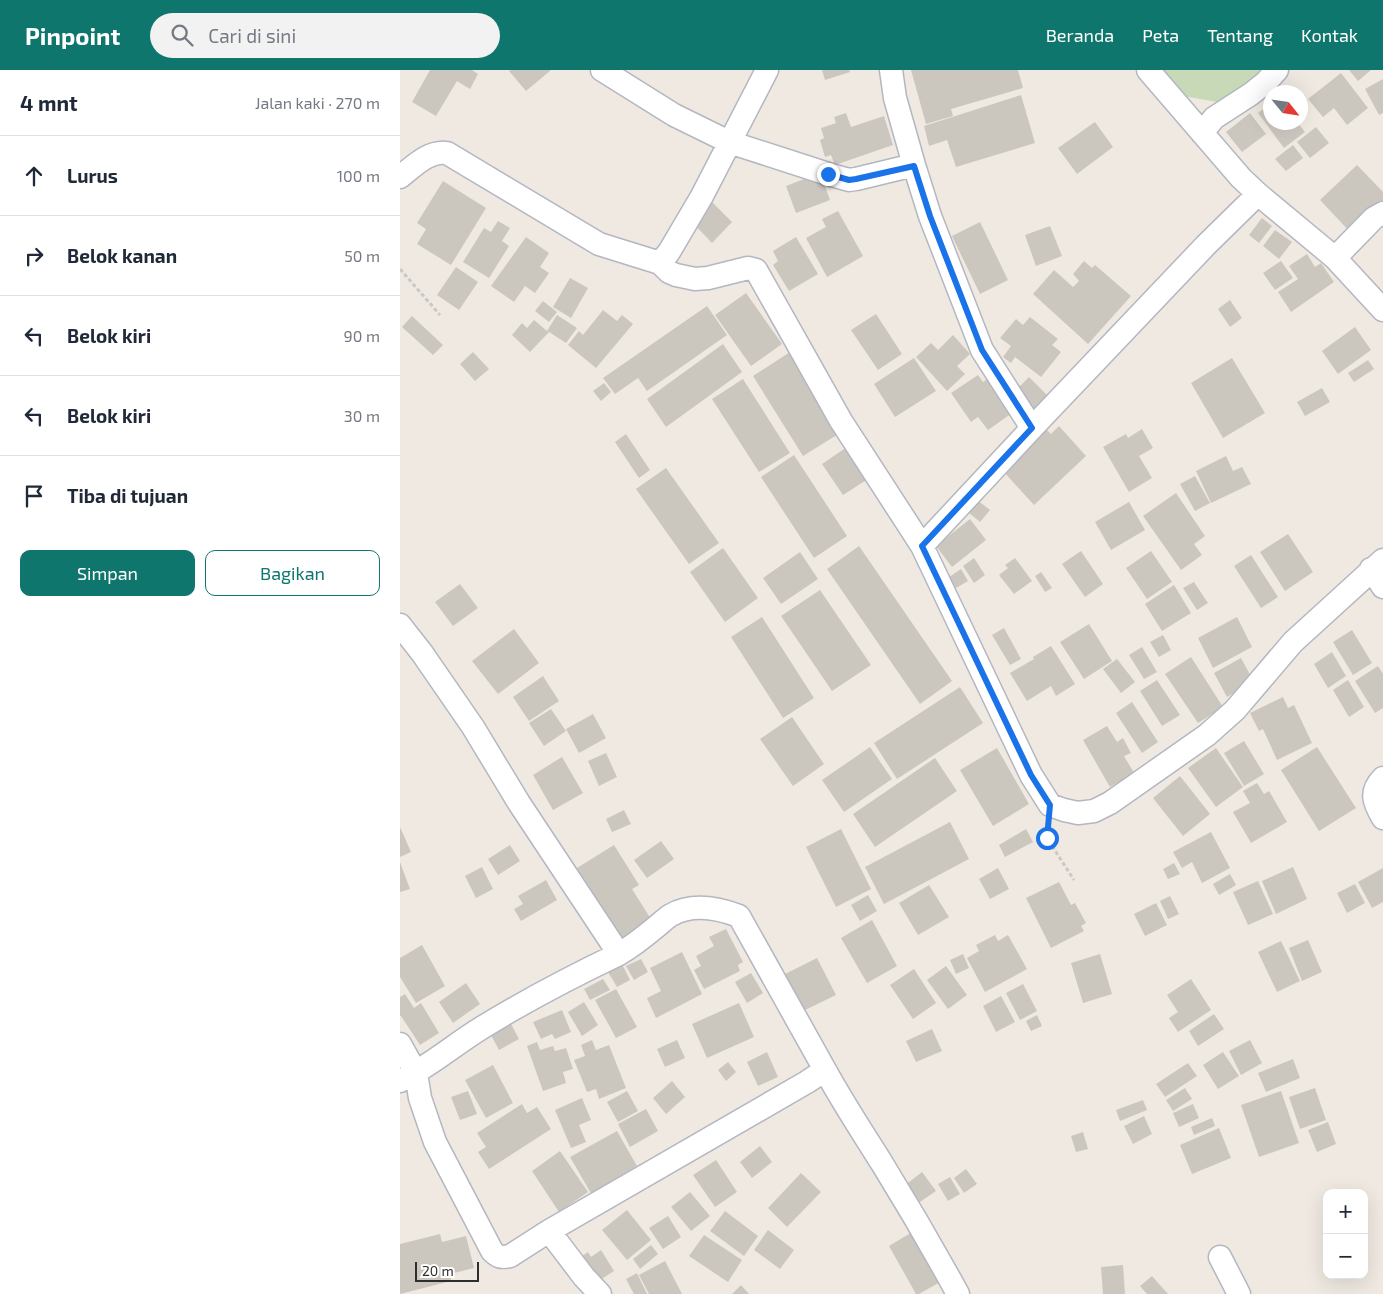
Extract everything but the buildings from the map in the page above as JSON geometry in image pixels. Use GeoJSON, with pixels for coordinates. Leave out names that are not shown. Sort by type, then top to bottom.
{"type":"FeatureCollection","features":[{"type":"Feature","properties":{"kind":"street"},"geometry":{"type":"LineString","coordinates":[[602,70],[674,115],[729,142],[849,180],[914,166]]}},
{"type":"Feature","properties":{"kind":"street"},"geometry":{"type":"LineString","coordinates":[[660,263],[669,252],[702,196],[767,70]]}},
{"type":"Feature","properties":{"kind":"street"},"geometry":{"type":"LineString","coordinates":[[892,70],[896,98],[914,166],[930,216],[982,350],[1032,428]]}},
{"type":"Feature","properties":{"kind":"street"},"geometry":{"type":"LineString","coordinates":[[1148,70],[1241,178],[1335,258],[1383,310]]}},
{"type":"Feature","properties":{"kind":"street"},"geometry":{"type":"LineString","coordinates":[[1202,133],[1214,118],[1251,94],[1277,70]]}},
{"type":"Feature","properties":{"kind":"street"},"geometry":{"type":"LineString","coordinates":[[400,177],[426,158],[440,152],[447,153],[599,244],[660,263],[668,272],[695,278],[708,278],[748,268],[756,270],[841,422],[922,546],[1031,775],[1050,805],[1078,813],[1094,811],[1110,803],[1207,735],[1235,710],[1293,642],[1379,572]]}},
{"type":"Feature","properties":{"kind":"street"},"geometry":{"type":"LineString","coordinates":[[922,546],[1206,245],[1258,194]]}},
{"type":"Feature","properties":{"kind":"street"},"geometry":{"type":"LineString","coordinates":[[1335,258],[1374,218],[1383,214]]}},
{"type":"Feature","properties":{"kind":"street"},"geometry":{"type":"LineString","coordinates":[[400,625],[422,653],[473,727],[519,803],[619,954]]}},
{"type":"Feature","properties":{"kind":"street"},"geometry":{"type":"LineString","coordinates":[[1383,778],[1375,790],[1373,798],[1383,818]]}},
{"type":"Feature","properties":{"kind":"street"},"geometry":{"type":"LineString","coordinates":[[408,1077],[482,1027],[634,946],[672,915],[686,910],[702,908],[724,911],[738,916],[858,1127],[883,1164],[958,1294]]}},
{"type":"Feature","properties":{"kind":"street"},"geometry":{"type":"LineString","coordinates":[[400,1044],[408,1077],[420,1098],[435,1142],[492,1251],[502,1258],[510,1256],[549,1231],[825,1070]]}},
{"type":"Feature","properties":{"kind":"street"},"geometry":{"type":"LineString","coordinates":[[549,1231],[584,1277],[600,1294]]}},
{"type":"Feature","properties":{"kind":"street"},"geometry":{"type":"LineString","coordinates":[[1220,1257],[1240,1294]]}},
{"type":"Feature","properties":{"kind":"path"},"geometry":{"type":"LineString","coordinates":[[400,269],[440,314]]}},
{"type":"Feature","properties":{"kind":"path"},"geometry":{"type":"LineString","coordinates":[[1050,805],[1047,838],[1074,880]]}},
{"type":"Feature","properties":{"kind":"green space"},"geometry":{"type":"Polygon","coordinates":[[[1155,70],[1270,70],[1252,85],[1217,102],[1183,96],[1155,70]]]}},
{"type":"Feature","properties":{"kind":"route"},"geometry":{"type":"LineString","coordinates":[[828,174],[849,180],[914,166],[930,216],[982,350],[1032,428],[922,546],[1031,775],[1050,805],[1047,838]]}}]}
